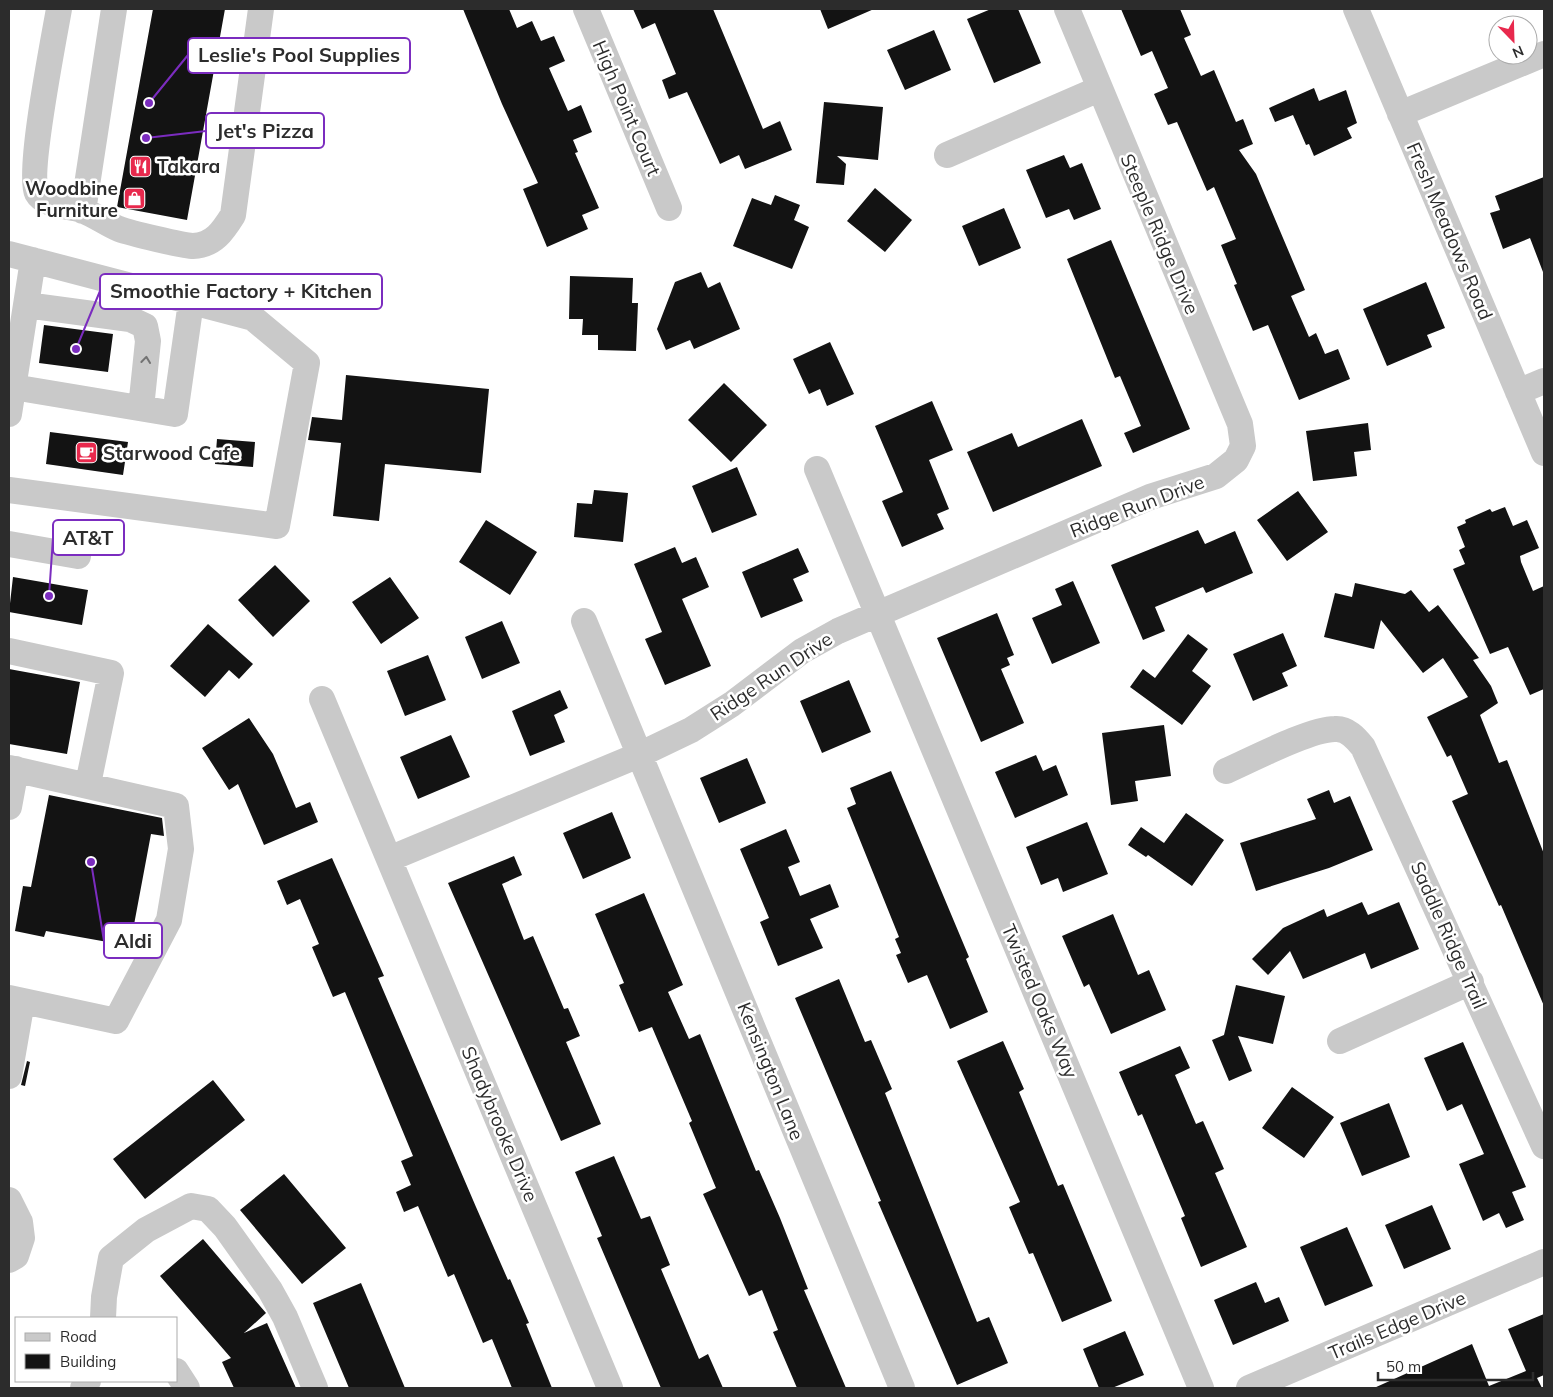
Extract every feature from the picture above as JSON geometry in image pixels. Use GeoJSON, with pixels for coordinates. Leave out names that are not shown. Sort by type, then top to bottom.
{"type":"FeatureCollection","features":[{"type":"Feature","properties":{"kind":"street"},"geometry":{"type":"LineString","coordinates":[[59,9],[39,130],[34,182],[37,194],[45,200],[83,211],[120,229],[192,246],[210,243],[222,233],[233,215],[261,9]]}},
{"type":"Feature","properties":{"kind":"street"},"geometry":{"type":"LineString","coordinates":[[83,211],[114,9]]}},
{"type":"Feature","properties":{"kind":"street","name":"High Point Court"},"geometry":{"type":"LineString","coordinates":[[586,9],[669,208]]}},
{"type":"Feature","properties":{"kind":"street","name":"Steeple Ridge Drive"},"geometry":{"type":"LineString","coordinates":[[1067,9],[1240,424],[1243,446],[1236,460]]}},
{"type":"Feature","properties":{"kind":"street","name":"Fresh Meadows Road"},"geometry":{"type":"LineString","coordinates":[[1356,9],[1544,453]]}},
{"type":"Feature","properties":{"kind":"street"},"geometry":{"type":"LineString","coordinates":[[1400,114],[1544,54]]}},
{"type":"Feature","properties":{"kind":"street"},"geometry":{"type":"LineString","coordinates":[[947,155],[1099,89]]}},
{"type":"Feature","properties":{"kind":"street"},"geometry":{"type":"LineString","coordinates":[[9,414],[26,305],[21,257],[253,318],[307,363],[277,526],[9,490]]}},
{"type":"Feature","properties":{"kind":"street"},"geometry":{"type":"LineString","coordinates":[[13,388],[175,414],[191,302]]}},
{"type":"Feature","properties":{"kind":"street"},"geometry":{"type":"LineString","coordinates":[[26,305],[130,319],[144,326],[148,341],[141,408]]}},
{"type":"Feature","properties":{"kind":"street"},"geometry":{"type":"LineString","coordinates":[[1518,392],[1544,381]]}},
{"type":"Feature","properties":{"kind":"street","name":"Ridge Run Drive"},"geometry":{"type":"LineString","coordinates":[[389,859],[639,754],[691,730],[802,651],[838,631],[1150,497],[1216,476],[1236,460]]}},
{"type":"Feature","properties":{"kind":"street","name":"Twisted Oaks Way"},"geometry":{"type":"LineString","coordinates":[[817,469],[1201,1388]]}},
{"type":"Feature","properties":{"kind":"street"},"geometry":{"type":"LineString","coordinates":[[9,544],[78,556]]}},
{"type":"Feature","properties":{"kind":"street","name":"Kensington Lane"},"geometry":{"type":"LineString","coordinates":[[584,621],[902,1388]]}},
{"type":"Feature","properties":{"kind":"street"},"geometry":{"type":"LineString","coordinates":[[9,651],[111,673],[88,784]]}},
{"type":"Feature","properties":{"kind":"street","name":"Shadybrooke Drive"},"geometry":{"type":"LineString","coordinates":[[322,699],[610,1388]]}},
{"type":"Feature","properties":{"kind":"street","name":"Saddle Ridge Trail"},"geometry":{"type":"LineString","coordinates":[[1226,770],[1316,732],[1336,728],[1345,730],[1356,738],[1363,747],[1544,1146]]}},
{"type":"Feature","properties":{"kind":"street"},"geometry":{"type":"LineString","coordinates":[[9,807],[12,769],[88,784],[176,806],[181,849],[169,920],[116,1021],[15,999],[9,1076]]}},
{"type":"Feature","properties":{"kind":"street"},"geometry":{"type":"LineString","coordinates":[[1340,1041],[1471,982]]}},
{"type":"Feature","properties":{"kind":"street"},"geometry":{"type":"LineString","coordinates":[[103,1317],[104,1297],[112,1258],[146,1230],[191,1206],[208,1209],[225,1227],[270,1290],[285,1317],[315,1388]]}},
{"type":"Feature","properties":{"kind":"street"},"geometry":{"type":"LineString","coordinates":[[9,1260],[16,1256],[22,1238],[12,1218]]}},
{"type":"Feature","properties":{"kind":"street","name":"Trails Edge Drive"},"geometry":{"type":"LineString","coordinates":[[1249,1388],[1544,1262]]}},
{"type":"Feature","properties":{"kind":"street"},"geometry":{"type":"LineString","coordinates":[[178,1374],[187,1388]]}},
{"type":"Feature","properties":{"kind":"building"},"geometry":{"type":"Polygon","coordinates":[[[153,9],[225,9],[187,220],[117,207],[153,9]]]}},
{"type":"Feature","properties":{"kind":"building"},"geometry":{"type":"Polygon","coordinates":[[[463,9],[509,9],[517,28],[532,21],[541,41],[554,36],[565,61],[549,68],[568,111],[581,105],[592,132],[573,140],[578,152],[575,153],[599,208],[582,215],[588,229],[547,247],[523,189],[538,183],[502,104],[463,9]]]}},
{"type":"Feature","properties":{"kind":"building"},"geometry":{"type":"Polygon","coordinates":[[[633,9],[713,9],[763,129],[780,121],[792,150],[745,169],[739,155],[720,164],[687,92],[669,99],[662,80],[676,74],[655,23],[642,29],[633,9]]]}},
{"type":"Feature","properties":{"kind":"building"},"geometry":{"type":"Polygon","coordinates":[[[820,9],[874,9],[828,29],[820,9]]]}},
{"type":"Feature","properties":{"kind":"building"},"geometry":{"type":"Polygon","coordinates":[[[991,9],[1018,9],[1041,63],[994,83],[967,19],[991,9]]]}},
{"type":"Feature","properties":{"kind":"building"},"geometry":{"type":"Polygon","coordinates":[[[1121,9],[1180,9],[1191,35],[1184,38],[1201,76],[1214,70],[1236,122],[1243,119],[1253,144],[1239,150],[1256,174],[1305,290],[1291,296],[1309,337],[1316,333],[1325,354],[1338,349],[1350,379],[1299,400],[1268,325],[1253,331],[1234,285],[1237,284],[1221,245],[1236,239],[1214,187],[1207,191],[1177,122],[1168,125],[1154,94],[1168,88],[1152,51],[1141,56],[1121,9]]]}},
{"type":"Feature","properties":{"kind":"building"},"geometry":{"type":"Polygon","coordinates":[[[934,30],[951,70],[905,90],[887,50],[934,30]]]}},
{"type":"Feature","properties":{"kind":"building"},"geometry":{"type":"Polygon","coordinates":[[[1314,88],[1319,101],[1346,90],[1357,123],[1347,128],[1352,138],[1314,156],[1309,144],[1306,145],[1293,115],[1275,122],[1269,108],[1314,88]]]}},
{"type":"Feature","properties":{"kind":"building"},"geometry":{"type":"Polygon","coordinates":[[[824,102],[883,107],[878,160],[837,156],[846,164],[844,185],[816,183],[824,102]]]}},
{"type":"Feature","properties":{"kind":"building"},"geometry":{"type":"Polygon","coordinates":[[[1064,155],[1070,168],[1082,163],[1101,209],[1074,220],[1069,209],[1046,218],[1026,170],[1064,155]]]}},
{"type":"Feature","properties":{"kind":"building"},"geometry":{"type":"Polygon","coordinates":[[[1544,177],[1543,272],[1530,238],[1503,249],[1490,213],[1500,210],[1495,196],[1544,177]]]}},
{"type":"Feature","properties":{"kind":"building"},"geometry":{"type":"Polygon","coordinates":[[[875,188],[912,220],[885,252],[847,221],[875,188]]]}},
{"type":"Feature","properties":{"kind":"building"},"geometry":{"type":"Polygon","coordinates":[[[775,195],[800,205],[794,220],[809,227],[792,269],[733,246],[752,198],[771,205],[775,195]]]}},
{"type":"Feature","properties":{"kind":"building"},"geometry":{"type":"Polygon","coordinates":[[[1004,208],[1021,248],[979,266],[962,226],[1004,208]]]}},
{"type":"Feature","properties":{"kind":"building"},"geometry":{"type":"Polygon","coordinates":[[[1111,240],[1190,429],[1133,453],[1124,433],[1141,426],[1120,376],[1115,378],[1067,259],[1111,240]]]}},
{"type":"Feature","properties":{"kind":"building"},"geometry":{"type":"Polygon","coordinates":[[[701,272],[708,288],[720,282],[740,329],[694,349],[690,340],[666,350],[657,329],[675,282],[701,272]]]}},
{"type":"Feature","properties":{"kind":"building"},"geometry":{"type":"Polygon","coordinates":[[[570,276],[633,278],[632,303],[638,303],[636,351],[598,350],[598,335],[582,335],[583,319],[569,319],[570,276]]]}},
{"type":"Feature","properties":{"kind":"building"},"geometry":{"type":"Polygon","coordinates":[[[1426,282],[1445,328],[1427,335],[1432,347],[1387,366],[1363,309],[1426,282]]]}},
{"type":"Feature","properties":{"kind":"building"},"geometry":{"type":"Polygon","coordinates":[[[44,325],[113,334],[108,372],[39,363],[44,325]]]}},
{"type":"Feature","properties":{"kind":"building"},"geometry":{"type":"Polygon","coordinates":[[[830,342],[854,394],[827,406],[820,389],[809,394],[793,359],[830,342]]]}},
{"type":"Feature","properties":{"kind":"building"},"geometry":{"type":"Polygon","coordinates":[[[346,375],[489,389],[481,473],[385,464],[379,521],[333,516],[341,443],[308,440],[312,417],[342,420],[346,375]]]}},
{"type":"Feature","properties":{"kind":"building"},"geometry":{"type":"Polygon","coordinates":[[[724,383],[767,425],[731,462],[688,420],[724,383]]]}},
{"type":"Feature","properties":{"kind":"building"},"geometry":{"type":"Polygon","coordinates":[[[932,401],[953,450],[929,460],[949,509],[937,514],[944,529],[902,547],[882,501],[903,492],[875,426],[932,401]]]}},
{"type":"Feature","properties":{"kind":"building"},"geometry":{"type":"Polygon","coordinates":[[[1082,419],[1102,466],[993,512],[967,452],[1012,433],[1018,447],[1082,419]]]}},
{"type":"Feature","properties":{"kind":"building"},"geometry":{"type":"Polygon","coordinates":[[[1368,423],[1371,450],[1354,452],[1357,476],[1313,481],[1306,431],[1368,423]]]}},
{"type":"Feature","properties":{"kind":"building","name":"Starwood Cafe"},"geometry":{"type":"Polygon","coordinates":[[[50,432],[128,442],[123,475],[46,464],[50,432]]]}},
{"type":"Feature","properties":{"kind":"building"},"geometry":{"type":"Polygon","coordinates":[[[217,439],[255,442],[253,467],[215,464],[217,439]]]}},
{"type":"Feature","properties":{"kind":"building"},"geometry":{"type":"Polygon","coordinates":[[[737,467],[757,515],[712,533],[692,486],[737,467]]]}},
{"type":"Feature","properties":{"kind":"building"},"geometry":{"type":"Polygon","coordinates":[[[594,490],[628,493],[623,542],[574,537],[577,503],[592,504],[594,490]]]}},
{"type":"Feature","properties":{"kind":"building"},"geometry":{"type":"Polygon","coordinates":[[[1298,491],[1328,532],[1287,561],[1257,520],[1298,491]]]}},
{"type":"Feature","properties":{"kind":"building"},"geometry":{"type":"Polygon","coordinates":[[[1505,507],[1513,526],[1527,520],[1539,548],[1520,556],[1533,591],[1544,586],[1544,689],[1530,695],[1508,647],[1490,654],[1453,569],[1465,564],[1459,550],[1465,547],[1457,527],[1466,523],[1465,520],[1490,509],[1492,512],[1505,507]]]}},
{"type":"Feature","properties":{"kind":"building"},"geometry":{"type":"Polygon","coordinates":[[[486,520],[537,552],[510,595],[459,562],[486,520]]]}},
{"type":"Feature","properties":{"kind":"building"},"geometry":{"type":"Polygon","coordinates":[[[1198,530],[1205,544],[1235,531],[1253,573],[1206,593],[1203,587],[1155,607],[1165,631],[1143,640],[1111,565],[1198,530]]]}},
{"type":"Feature","properties":{"kind":"building"},"geometry":{"type":"Polygon","coordinates":[[[675,547],[682,563],[696,557],[709,587],[682,599],[711,666],[665,685],[645,639],[662,632],[634,564],[675,547]]]}},
{"type":"Feature","properties":{"kind":"building"},"geometry":{"type":"Polygon","coordinates":[[[798,548],[809,572],[793,579],[803,601],[761,618],[742,572],[798,548]]]}},
{"type":"Feature","properties":{"kind":"building"},"geometry":{"type":"Polygon","coordinates":[[[275,565],[310,601],[273,637],[238,600],[275,565]]]}},
{"type":"Feature","properties":{"kind":"building"},"geometry":{"type":"Polygon","coordinates":[[[13,577],[88,590],[82,625],[9,612],[13,577]]]}},
{"type":"Feature","properties":{"kind":"building"},"geometry":{"type":"Polygon","coordinates":[[[390,577],[419,618],[381,644],[352,602],[390,577]]]}},
{"type":"Feature","properties":{"kind":"building"},"geometry":{"type":"Polygon","coordinates":[[[1073,581],[1100,643],[1052,664],[1032,618],[1062,605],[1055,589],[1073,581]]]}},
{"type":"Feature","properties":{"kind":"building"},"geometry":{"type":"Polygon","coordinates":[[[1355,583],[1405,594],[1411,590],[1429,612],[1438,605],[1479,658],[1473,660],[1491,686],[1498,703],[1480,715],[1499,763],[1507,760],[1544,854],[1544,1006],[1501,905],[1499,906],[1452,801],[1468,794],[1451,755],[1447,757],[1427,717],[1468,697],[1443,658],[1423,673],[1381,620],[1374,649],[1324,637],[1335,593],[1352,597],[1355,583]]]}},
{"type":"Feature","properties":{"kind":"building"},"geometry":{"type":"Polygon","coordinates":[[[997,613],[1014,655],[1007,658],[1010,665],[1001,669],[1024,723],[981,742],[937,638],[997,613]]]}},
{"type":"Feature","properties":{"kind":"building"},"geometry":{"type":"Polygon","coordinates":[[[502,621],[520,663],[482,679],[465,637],[502,621]]]}},
{"type":"Feature","properties":{"kind":"building"},"geometry":{"type":"Polygon","coordinates":[[[208,624],[253,664],[239,679],[229,670],[205,697],[170,666],[208,624]]]}},
{"type":"Feature","properties":{"kind":"building"},"geometry":{"type":"Polygon","coordinates":[[[1283,633],[1297,666],[1282,673],[1288,686],[1253,701],[1233,654],[1283,633]]]}},
{"type":"Feature","properties":{"kind":"building"},"geometry":{"type":"Polygon","coordinates":[[[1188,634],[1208,649],[1192,671],[1211,686],[1182,725],[1130,687],[1143,669],[1155,678],[1188,634]]]}},
{"type":"Feature","properties":{"kind":"building"},"geometry":{"type":"Polygon","coordinates":[[[428,655],[446,700],[405,716],[387,671],[428,655]]]}},
{"type":"Feature","properties":{"kind":"building"},"geometry":{"type":"Polygon","coordinates":[[[9,669],[80,682],[67,754],[9,744],[9,669]]]}},
{"type":"Feature","properties":{"kind":"building"},"geometry":{"type":"Polygon","coordinates":[[[849,680],[871,732],[822,753],[800,701],[849,680]]]}},
{"type":"Feature","properties":{"kind":"building"},"geometry":{"type":"Polygon","coordinates":[[[560,690],[568,708],[554,715],[565,742],[530,756],[512,711],[560,690]]]}},
{"type":"Feature","properties":{"kind":"building"},"geometry":{"type":"Polygon","coordinates":[[[249,718],[273,754],[296,808],[310,802],[318,822],[264,845],[238,784],[229,790],[202,748],[249,718]]]}},
{"type":"Feature","properties":{"kind":"building"},"geometry":{"type":"Polygon","coordinates":[[[1164,725],[1171,776],[1135,781],[1138,801],[1111,805],[1102,733],[1164,725]]]}},
{"type":"Feature","properties":{"kind":"building"},"geometry":{"type":"Polygon","coordinates":[[[451,735],[470,777],[418,799],[400,757],[451,735]]]}},
{"type":"Feature","properties":{"kind":"building"},"geometry":{"type":"Polygon","coordinates":[[[1036,755],[1043,771],[1056,765],[1068,795],[1015,818],[995,772],[1036,755]]]}},
{"type":"Feature","properties":{"kind":"building"},"geometry":{"type":"Polygon","coordinates":[[[747,758],[766,803],[719,823],[700,778],[747,758]]]}},
{"type":"Feature","properties":{"kind":"building"},"geometry":{"type":"Polygon","coordinates":[[[891,771],[969,957],[966,959],[988,1012],[950,1029],[927,975],[908,983],[896,955],[901,953],[895,939],[899,937],[847,808],[856,804],[850,788],[891,771]]]}},
{"type":"Feature","properties":{"kind":"building"},"geometry":{"type":"Polygon","coordinates":[[[1329,790],[1334,803],[1350,796],[1373,850],[1329,868],[1256,891],[1240,843],[1316,819],[1307,799],[1329,790]]]}},
{"type":"Feature","properties":{"kind":"building"},"geometry":{"type":"Polygon","coordinates":[[[49,795],[162,818],[164,836],[151,834],[130,946],[46,931],[44,937],[15,931],[23,886],[31,887],[49,795]]]}},
{"type":"Feature","properties":{"kind":"building"},"geometry":{"type":"Polygon","coordinates":[[[612,812],[631,858],[583,879],[563,833],[612,812]]]}},
{"type":"Feature","properties":{"kind":"building"},"geometry":{"type":"Polygon","coordinates":[[[1186,813],[1224,840],[1192,886],[1148,855],[1146,857],[1128,845],[1141,827],[1164,843],[1186,813]]]}},
{"type":"Feature","properties":{"kind":"building"},"geometry":{"type":"Polygon","coordinates":[[[1087,822],[1108,874],[1063,892],[1058,878],[1041,885],[1026,847],[1087,822]]]}},
{"type":"Feature","properties":{"kind":"building"},"geometry":{"type":"Polygon","coordinates":[[[786,829],[800,862],[788,867],[800,896],[830,884],[839,907],[810,919],[823,948],[778,966],[760,922],[769,918],[740,849],[786,829]]]}},
{"type":"Feature","properties":{"kind":"building"},"geometry":{"type":"Polygon","coordinates":[[[514,856],[522,875],[502,884],[524,940],[533,936],[564,1009],[568,1008],[580,1036],[566,1042],[601,1124],[561,1141],[448,883],[514,856]]]}},
{"type":"Feature","properties":{"kind":"building"},"geometry":{"type":"Polygon","coordinates":[[[332,858],[384,976],[378,978],[476,1207],[529,1323],[526,1324],[552,1388],[512,1388],[492,1339],[483,1343],[454,1274],[448,1277],[418,1206],[404,1212],[396,1192],[411,1185],[401,1161],[413,1156],[345,992],[333,997],[312,947],[319,944],[300,899],[287,905],[277,881],[332,858]]]}},
{"type":"Feature","properties":{"kind":"building"},"geometry":{"type":"Polygon","coordinates":[[[644,893],[683,985],[668,992],[689,1039],[700,1034],[756,1171],[759,1170],[780,1218],[808,1289],[804,1290],[846,1388],[797,1388],[773,1332],[778,1330],[762,1290],[749,1296],[703,1194],[716,1188],[689,1123],[692,1121],[652,1027],[639,1032],[619,985],[624,983],[595,914],[644,893]]]}},
{"type":"Feature","properties":{"kind":"building"},"geometry":{"type":"Polygon","coordinates":[[[1362,902],[1368,915],[1399,902],[1419,949],[1371,969],[1365,953],[1303,979],[1290,951],[1268,975],[1252,959],[1283,928],[1324,909],[1327,917],[1362,902]]]}},
{"type":"Feature","properties":{"kind":"building"},"geometry":{"type":"Polygon","coordinates":[[[1113,914],[1138,975],[1149,970],[1166,1010],[1111,1034],[1089,984],[1084,987],[1062,936],[1113,914]]]}},
{"type":"Feature","properties":{"kind":"building"},"geometry":{"type":"Polygon","coordinates":[[[839,979],[865,1042],[871,1040],[892,1089],[885,1093],[977,1322],[989,1317],[1008,1363],[957,1385],[878,1202],[881,1201],[795,998],[839,979]]]}},
{"type":"Feature","properties":{"kind":"building"},"geometry":{"type":"Polygon","coordinates":[[[1236,985],[1285,996],[1273,1044],[1238,1036],[1252,1071],[1229,1081],[1212,1040],[1224,1035],[1236,985]]]}},
{"type":"Feature","properties":{"kind":"building"},"geometry":{"type":"Polygon","coordinates":[[[1003,1041],[1024,1089],[1019,1092],[1058,1186],[1063,1184],[1112,1301],[1062,1322],[1033,1253],[1029,1254],[1009,1207],[1020,1202],[957,1061],[1003,1041]]]}},
{"type":"Feature","properties":{"kind":"building"},"geometry":{"type":"Polygon","coordinates":[[[1463,1042],[1526,1187],[1512,1192],[1524,1220],[1506,1228],[1499,1213],[1483,1221],[1459,1164],[1484,1154],[1462,1104],[1447,1111],[1424,1058],[1463,1042]]]}},
{"type":"Feature","properties":{"kind":"building"},"geometry":{"type":"Polygon","coordinates":[[[1180,1046],[1190,1068],[1175,1075],[1196,1124],[1203,1121],[1224,1169],[1215,1173],[1247,1247],[1201,1267],[1181,1218],[1185,1216],[1142,1114],[1138,1116],[1119,1072],[1180,1046]]]}},
{"type":"Feature","properties":{"kind":"building"},"geometry":{"type":"Polygon","coordinates":[[[27,1061],[30,1062],[25,1086],[21,1085],[27,1061]]]}},
{"type":"Feature","properties":{"kind":"building"},"geometry":{"type":"Polygon","coordinates":[[[213,1080],[245,1120],[145,1199],[113,1159],[213,1080]]]}},
{"type":"Feature","properties":{"kind":"building"},"geometry":{"type":"Polygon","coordinates":[[[1292,1087],[1334,1117],[1304,1158],[1262,1128],[1292,1087]]]}},
{"type":"Feature","properties":{"kind":"building"},"geometry":{"type":"Polygon","coordinates":[[[1389,1103],[1410,1157],[1362,1176],[1340,1123],[1389,1103]]]}},
{"type":"Feature","properties":{"kind":"building"},"geometry":{"type":"Polygon","coordinates":[[[614,1156],[641,1219],[650,1216],[670,1265],[661,1269],[699,1359],[708,1354],[723,1388],[661,1388],[597,1238],[602,1236],[575,1172],[614,1156]]]}},
{"type":"Feature","properties":{"kind":"building"},"geometry":{"type":"Polygon","coordinates":[[[284,1174],[346,1248],[302,1284],[240,1210],[284,1174]]]}},
{"type":"Feature","properties":{"kind":"building"},"geometry":{"type":"Polygon","coordinates":[[[1432,1205],[1451,1249],[1404,1269],[1385,1225],[1432,1205]]]}},
{"type":"Feature","properties":{"kind":"building"},"geometry":{"type":"Polygon","coordinates":[[[1347,1227],[1373,1286],[1325,1306],[1300,1247],[1347,1227]]]}},
{"type":"Feature","properties":{"kind":"building"},"geometry":{"type":"Polygon","coordinates":[[[203,1239],[266,1313],[244,1333],[267,1323],[296,1388],[234,1388],[222,1362],[231,1358],[160,1276],[203,1239]]]}},
{"type":"Feature","properties":{"kind":"building"},"geometry":{"type":"Polygon","coordinates":[[[1256,1282],[1265,1303],[1279,1297],[1289,1321],[1233,1345],[1214,1300],[1256,1282]]]}},
{"type":"Feature","properties":{"kind":"building"},"geometry":{"type":"Polygon","coordinates":[[[361,1283],[405,1388],[349,1388],[313,1303],[361,1283]]]}},
{"type":"Feature","properties":{"kind":"building"},"geometry":{"type":"Polygon","coordinates":[[[1544,1314],[1544,1375],[1537,1378],[1542,1388],[1374,1388],[1472,1344],[1489,1386],[1526,1371],[1508,1329],[1544,1314]]]}},
{"type":"Feature","properties":{"kind":"building"},"geometry":{"type":"Polygon","coordinates":[[[1125,1331],[1144,1375],[1112,1388],[1099,1388],[1083,1349],[1125,1331]]]}},
{"type":"Feature","properties":{"kind":"place","name":"Leslie's Pool Supplies"},"geometry":{"type":"Point","coordinates":[149,103]}},
{"type":"Feature","properties":{"kind":"place","name":"Jet's Pizza"},"geometry":{"type":"Point","coordinates":[146,138]}},
{"type":"Feature","properties":{"kind":"place","name":"Takara"},"geometry":{"type":"Point","coordinates":[141,166]}},
{"type":"Feature","properties":{"kind":"place","name":"Woodbine Furniture"},"geometry":{"type":"Point","coordinates":[134,199]}},
{"type":"Feature","properties":{"kind":"place","name":"Smoothie Factory + Kitchen"},"geometry":{"type":"Point","coordinates":[76,349]}},
{"type":"Feature","properties":{"kind":"place","name":"Starwood Cafe"},"geometry":{"type":"Point","coordinates":[87,453]}},
{"type":"Feature","properties":{"kind":"place","name":"AT&T"},"geometry":{"type":"Point","coordinates":[49,596]}},
{"type":"Feature","properties":{"kind":"place","name":"Aldi"},"geometry":{"type":"Point","coordinates":[91,862]}}]}
